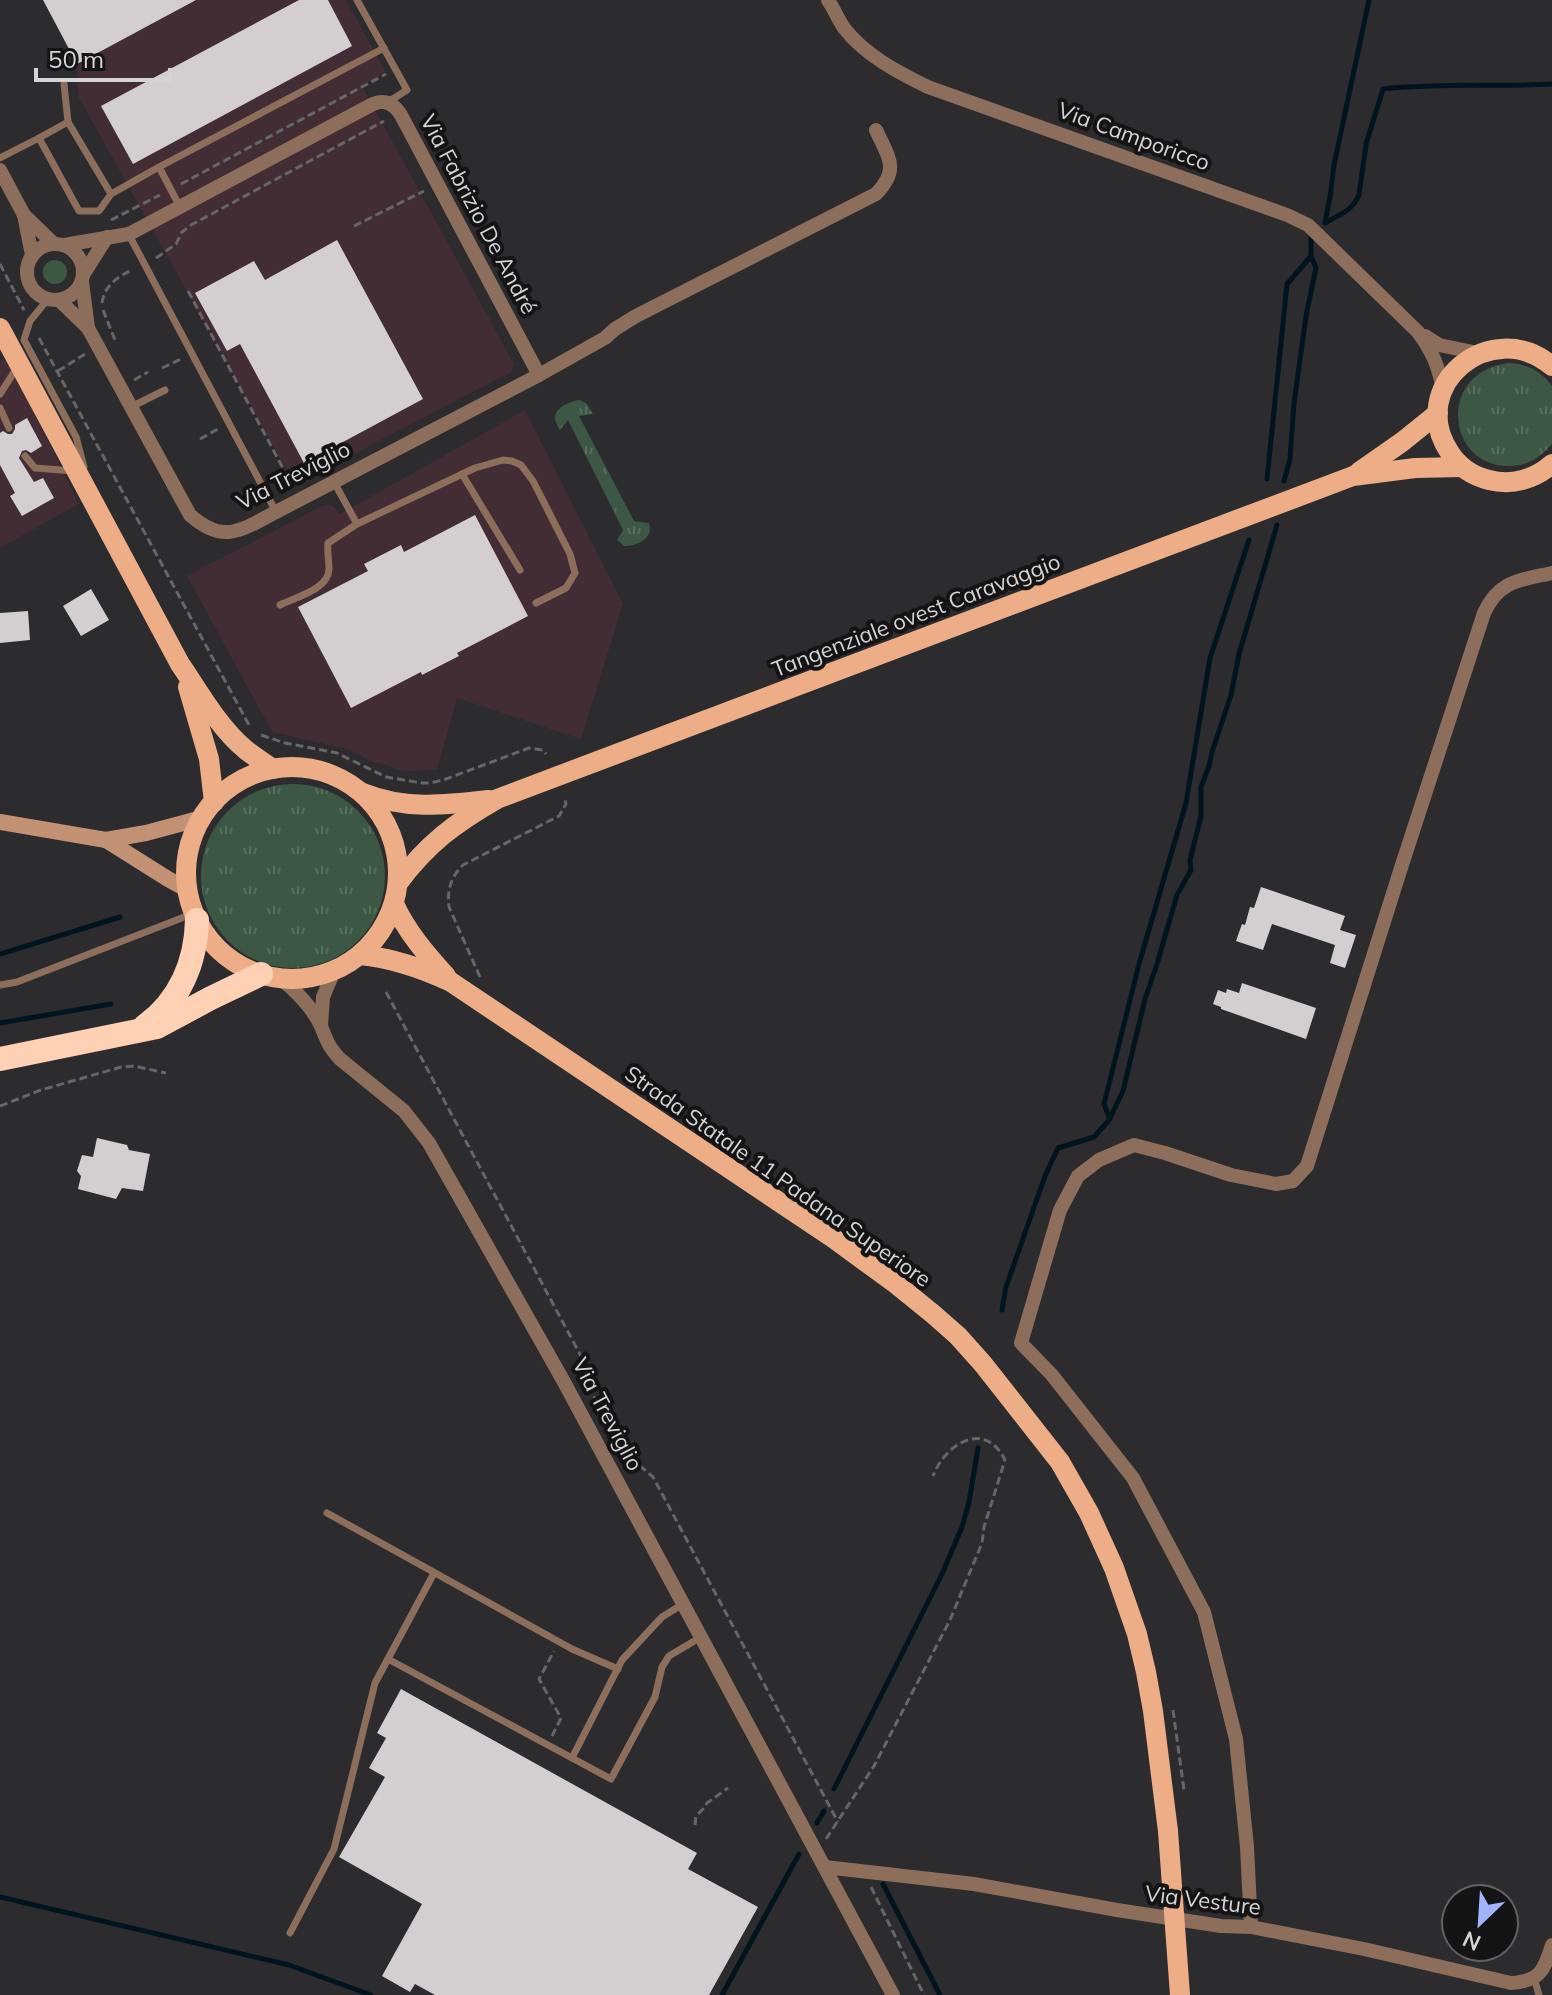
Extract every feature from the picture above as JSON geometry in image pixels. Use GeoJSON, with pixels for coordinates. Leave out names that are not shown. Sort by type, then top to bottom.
{"type":"FeatureCollection","features":[{"type":"Feature","properties":{"kind":"highway"},"geometry":{"type":"LineString","coordinates":[[136,1032],[164,1009],[184,980],[195,951],[196,916]]}},
{"type":"Feature","properties":{"kind":"highway"},"geometry":{"type":"LineString","coordinates":[[0,1059],[157,1027],[211,998],[271,976]]}},
{"type":"Feature","properties":{"kind":"main road"},"geometry":{"type":"LineString","coordinates":[[0,328],[10,354],[78,472],[180,664],[231,735],[245,750],[273,769]]}},
{"type":"Feature","properties":{"kind":"main road"},"geometry":{"type":"LineString","coordinates":[[1462,467],[1447,448],[1438,413],[1443,389],[1457,368],[1478,353],[1503,348],[1528,352],[1551,365]]}},
{"type":"Feature","properties":{"kind":"main road","name":"Tangenziale ovest Caravaggio"},"geometry":{"type":"LineString","coordinates":[[1353,476],[1438,413]]}},
{"type":"Feature","properties":{"kind":"main road","name":"Tangenziale ovest Caravaggio"},"geometry":{"type":"LineString","coordinates":[[396,894],[416,859],[456,824],[497,799],[1353,476],[1415,468],[1462,467],[1482,478],[1515,482],[1547,473]]}},
{"type":"Feature","properties":{"kind":"main road"},"geometry":{"type":"LineString","coordinates":[[180,664],[209,759],[208,810]]}},
{"type":"Feature","properties":{"kind":"main road"},"geometry":{"type":"LineString","coordinates":[[299,768],[322,772],[359,791],[387,825],[397,853],[396,894],[377,937],[360,955],[334,971],[308,978],[271,976],[235,962],[224,954],[213,944],[196,916],[188,890],[187,860],[195,831],[208,810],[237,783],[273,769],[299,768]]}},
{"type":"Feature","properties":{"kind":"main road","name":"Tangenziale ovest Caravaggio"},"geometry":{"type":"LineString","coordinates":[[359,791],[396,803],[420,806],[497,799]]}},
{"type":"Feature","properties":{"kind":"main road"},"geometry":{"type":"LineString","coordinates":[[0,822],[106,840],[146,833],[208,810]]}},
{"type":"Feature","properties":{"kind":"main road"},"geometry":{"type":"LineString","coordinates":[[106,840],[188,890]]}},
{"type":"Feature","properties":{"kind":"main road","name":"Strada Statale 11 Padana Superiore"},"geometry":{"type":"LineString","coordinates":[[396,894],[404,923],[417,944],[451,982]]}},
{"type":"Feature","properties":{"kind":"main road","name":"Strada Statale 11 Padana Superiore"},"geometry":{"type":"LineString","coordinates":[[360,955],[409,964],[451,982],[859,1257],[933,1314],[983,1364],[1060,1462],[1089,1513],[1114,1568],[1137,1634],[1153,1711],[1168,1831],[1180,1995]]}},
{"type":"Feature","properties":{"kind":"street","name":"Via Camporicco"},"geometry":{"type":"LineString","coordinates":[[828,0],[845,28],[863,46],[891,69],[928,87],[1308,225],[1418,332],[1439,368],[1443,389]]}},
{"type":"Feature","properties":{"kind":"street","name":"Via Fabrizio De André"},"geometry":{"type":"LineString","coordinates":[[388,102],[401,115],[539,375]]}},
{"type":"Feature","properties":{"kind":"street"},"geometry":{"type":"LineString","coordinates":[[32,255],[45,245],[129,234],[373,104],[388,102]]}},
{"type":"Feature","properties":{"kind":"street","name":"Via Treviglio"},"geometry":{"type":"LineString","coordinates":[[88,328],[190,515],[201,525],[219,532],[232,532],[539,375],[605,338],[636,316],[876,194],[887,182],[891,168],[876,130]]}},
{"type":"Feature","properties":{"kind":"street"},"geometry":{"type":"LineString","coordinates":[[0,170],[24,215],[32,255],[27,270],[30,285],[41,297],[54,300],[71,296],[107,237]]}},
{"type":"Feature","properties":{"kind":"street"},"geometry":{"type":"LineString","coordinates":[[24,215],[59,244],[77,253],[83,267],[88,328]]}},
{"type":"Feature","properties":{"kind":"street"},"geometry":{"type":"LineString","coordinates":[[54,300],[88,328]]}},
{"type":"Feature","properties":{"kind":"street","name":"Via Camporicco"},"geometry":{"type":"LineString","coordinates":[[1418,332],[1439,345],[1478,353]]}},
{"type":"Feature","properties":{"kind":"street"},"geometry":{"type":"LineString","coordinates":[[1251,1927],[1236,1739],[1204,1612],[1133,1478],[1052,1375],[1021,1343],[1060,1210],[1078,1176],[1099,1160],[1134,1145],[1231,1175],[1276,1184],[1293,1181],[1307,1166],[1484,613],[1500,589],[1519,580],[1552,573]]}},
{"type":"Feature","properties":{"kind":"street"},"geometry":{"type":"LineString","coordinates":[[321,1026],[323,997],[334,971]]}},
{"type":"Feature","properties":{"kind":"street","name":"Via Treviglio"},"geometry":{"type":"LineString","coordinates":[[271,976],[304,1000],[321,1026],[324,1038],[340,1059],[404,1111],[429,1143],[564,1382],[893,1995]]}},
{"type":"Feature","properties":{"kind":"street","name":"Via Vesture"},"geometry":{"type":"LineString","coordinates":[[825,1867],[974,1884],[1117,1910],[1221,1926],[1251,1927],[1511,1983],[1529,1981],[1534,1977]]}},
{"type":"Feature","properties":{"kind":"street"},"geometry":{"type":"LineString","coordinates":[[1534,1977],[1541,1972],[1552,1945]]}},
{"type":"Feature","properties":{"kind":"lane"},"geometry":{"type":"LineString","coordinates":[[357,0],[407,90],[388,102]]}},
{"type":"Feature","properties":{"kind":"lane"},"geometry":{"type":"LineString","coordinates":[[39,138],[79,211],[99,211],[111,194],[384,48]]}},
{"type":"Feature","properties":{"kind":"lane"},"geometry":{"type":"LineString","coordinates":[[64,84],[68,122],[111,194]]}},
{"type":"Feature","properties":{"kind":"lane"},"geometry":{"type":"LineString","coordinates":[[0,158],[68,122]]}},
{"type":"Feature","properties":{"kind":"lane"},"geometry":{"type":"LineString","coordinates":[[159,167],[180,207]]}},
{"type":"Feature","properties":{"kind":"lane"},"geometry":{"type":"LineString","coordinates":[[129,234],[276,512]]}},
{"type":"Feature","properties":{"kind":"lane"},"geometry":{"type":"LineString","coordinates":[[54,300],[30,321],[24,340],[76,437],[91,496]]}},
{"type":"Feature","properties":{"kind":"lane"},"geometry":{"type":"LineString","coordinates":[[0,394],[10,354]]}},
{"type":"Feature","properties":{"kind":"lane"},"geometry":{"type":"LineString","coordinates":[[131,407],[165,390]]}},
{"type":"Feature","properties":{"kind":"lane"},"geometry":{"type":"LineString","coordinates":[[0,408],[9,428]]}},
{"type":"Feature","properties":{"kind":"lane"},"geometry":{"type":"LineString","coordinates":[[25,456],[35,468],[78,472]]}},
{"type":"Feature","properties":{"kind":"lane"},"geometry":{"type":"LineString","coordinates":[[280,605],[327,579],[328,543],[357,524],[462,474],[503,460],[521,465],[533,481],[570,554],[575,573],[566,588],[536,603]]}},
{"type":"Feature","properties":{"kind":"lane"},"geometry":{"type":"LineString","coordinates":[[462,474],[520,570]]}},
{"type":"Feature","properties":{"kind":"lane"},"geometry":{"type":"LineString","coordinates":[[334,482],[357,524]]}},
{"type":"Feature","properties":{"kind":"lane"},"geometry":{"type":"LineString","coordinates":[[0,985],[17,982],[196,916]]}},
{"type":"Feature","properties":{"kind":"lane"},"geometry":{"type":"LineString","coordinates":[[327,1513],[559,1642],[618,1669]]}},
{"type":"Feature","properties":{"kind":"lane"},"geometry":{"type":"LineString","coordinates":[[290,1933],[334,1849],[375,1683],[434,1573]]}},
{"type":"Feature","properties":{"kind":"lane"},"geometry":{"type":"LineString","coordinates":[[572,1758],[622,1660],[662,1617],[683,1604]]}},
{"type":"Feature","properties":{"kind":"lane"},"geometry":{"type":"LineString","coordinates":[[388,1659],[611,1779],[655,1697],[662,1667],[669,1656],[701,1637]]}},
{"type":"Feature","properties":{"kind":"lane"},"geometry":{"type":"LineString","coordinates":[[1534,1977],[1539,1995]]}},
{"type":"Feature","properties":{"kind":"path"},"geometry":{"type":"LineString","coordinates":[[137,206],[396,69]]}},
{"type":"Feature","properties":{"kind":"path"},"geometry":{"type":"LineString","coordinates":[[156,258],[176,244],[182,232],[191,225],[386,120]]}},
{"type":"Feature","properties":{"kind":"path"},"geometry":{"type":"LineString","coordinates":[[354,226],[438,184]]}},
{"type":"Feature","properties":{"kind":"path"},"geometry":{"type":"LineString","coordinates":[[0,264],[252,728]]}},
{"type":"Feature","properties":{"kind":"path"},"geometry":{"type":"LineString","coordinates":[[115,339],[101,305],[102,298],[112,281],[137,267]]}},
{"type":"Feature","properties":{"kind":"path"},"geometry":{"type":"LineString","coordinates":[[188,291],[294,489]]}},
{"type":"Feature","properties":{"kind":"path"},"geometry":{"type":"LineString","coordinates":[[58,371],[88,352]]}},
{"type":"Feature","properties":{"kind":"path"},"geometry":{"type":"LineString","coordinates":[[162,368],[186,356]]}},
{"type":"Feature","properties":{"kind":"path"},"geometry":{"type":"LineString","coordinates":[[200,439],[221,427]]}},
{"type":"Feature","properties":{"kind":"path"},"geometry":{"type":"LineString","coordinates":[[258,734],[268,739],[337,753],[386,777],[422,783],[446,779],[529,748],[543,750],[546,754]]}},
{"type":"Feature","properties":{"kind":"path"},"geometry":{"type":"LineString","coordinates":[[479,976],[449,907],[452,879],[463,865],[559,816],[565,808],[565,800]]}},
{"type":"Feature","properties":{"kind":"path"},"geometry":{"type":"LineString","coordinates":[[386,992],[582,1358],[585,1380],[623,1451],[653,1477],[838,1822]]}},
{"type":"Feature","properties":{"kind":"path"},"geometry":{"type":"LineString","coordinates":[[0,1106],[41,1090],[121,1067],[134,1066],[166,1073]]}},
{"type":"Feature","properties":{"kind":"path"},"geometry":{"type":"LineString","coordinates":[[817,1852],[874,1766],[950,1620],[982,1543],[1005,1460],[992,1444],[970,1439],[950,1449],[933,1476]]}},
{"type":"Feature","properties":{"kind":"path"},"geometry":{"type":"LineString","coordinates":[[547,1745],[561,1718],[539,1679],[559,1642]]}},
{"type":"Feature","properties":{"kind":"path"},"geometry":{"type":"LineString","coordinates":[[1172,1703],[1185,1801]]}},
{"type":"Feature","properties":{"kind":"path"},"geometry":{"type":"LineString","coordinates":[[695,1825],[696,1816],[707,1803],[728,1788]]}},
{"type":"Feature","properties":{"kind":"path"},"geometry":{"type":"LineString","coordinates":[[863,1871],[924,1995]]}},
{"type":"Feature","properties":{"kind":"shaded area"},"geometry":{"type":"Polygon","coordinates":[[[43,0],[346,0],[386,72],[362,86],[514,364],[511,372],[295,485],[78,96],[77,64],[43,0]]]}},
{"type":"Feature","properties":{"kind":"shaded area"},"geometry":{"type":"Polygon","coordinates":[[[8,360],[79,504],[0,548],[0,361],[8,360]]]}},
{"type":"Feature","properties":{"kind":"shaded area"},"geometry":{"type":"Polygon","coordinates":[[[525,410],[623,604],[581,739],[457,698],[437,770],[404,771],[368,760],[351,750],[272,732],[187,576],[320,507],[332,506],[340,514],[525,410]]]}},
{"type":"Feature","properties":{"kind":"green space"},"geometry":{"type":"Polygon","coordinates":[[[55,260],[64,263],[67,272],[64,281],[55,284],[46,281],[43,272],[46,263],[55,260]]]}},
{"type":"Feature","properties":{"kind":"green space"},"geometry":{"type":"Polygon","coordinates":[[[1509,363],[1533,369],[1552,386],[1552,444],[1534,460],[1510,466],[1488,462],[1472,451],[1462,436],[1458,418],[1461,399],[1470,383],[1486,370],[1509,363]]]}},
{"type":"Feature","properties":{"kind":"green space"},"geometry":{"type":"Polygon","coordinates":[[[580,400],[587,404],[593,414],[579,416],[634,521],[649,523],[647,537],[635,545],[624,546],[617,540],[623,530],[568,420],[560,430],[557,424],[555,418],[558,411],[568,403],[580,400]]]}},
{"type":"Feature","properties":{"kind":"green space"},"geometry":{"type":"Polygon","coordinates":[[[293,784],[328,791],[358,811],[378,841],[385,876],[378,911],[358,941],[328,961],[293,968],[258,961],[228,941],[208,911],[201,876],[208,841],[228,811],[258,791],[293,784]]]}},
{"type":"Feature","properties":{"kind":"building"},"geometry":{"type":"Polygon","coordinates":[[[43,0],[196,0],[77,64],[43,0]]]}},
{"type":"Feature","properties":{"kind":"building"},"geometry":{"type":"Polygon","coordinates":[[[299,0],[328,0],[352,46],[133,164],[101,106],[299,0]]]}},
{"type":"Feature","properties":{"kind":"building"},"geometry":{"type":"Polygon","coordinates":[[[337,240],[423,399],[304,463],[240,344],[227,351],[195,293],[254,261],[265,280],[337,240]]]}},
{"type":"Feature","properties":{"kind":"building"},"geometry":{"type":"Polygon","coordinates":[[[27,418],[42,446],[31,453],[22,451],[19,458],[34,482],[43,478],[54,498],[22,516],[10,496],[15,493],[0,465],[0,433],[12,434],[15,425],[27,418]]]}},
{"type":"Feature","properties":{"kind":"building"},"geometry":{"type":"Polygon","coordinates":[[[475,515],[528,616],[457,653],[459,656],[351,708],[298,607],[368,571],[364,564],[401,545],[404,552],[475,515]]]}},
{"type":"Feature","properties":{"kind":"building"},"geometry":{"type":"Polygon","coordinates":[[[91,589],[109,620],[81,636],[63,606],[91,589]]]}},
{"type":"Feature","properties":{"kind":"building"},"geometry":{"type":"Polygon","coordinates":[[[28,611],[30,640],[0,643],[0,613],[28,611]]]}},
{"type":"Feature","properties":{"kind":"building"},"geometry":{"type":"Polygon","coordinates":[[[1261,887],[1345,916],[1340,930],[1356,935],[1345,968],[1330,963],[1335,945],[1272,924],[1263,950],[1236,941],[1250,907],[1254,908],[1261,887]]]}},
{"type":"Feature","properties":{"kind":"building"},"geometry":{"type":"Polygon","coordinates":[[[1242,983],[1316,1008],[1306,1039],[1213,1004],[1218,990],[1239,993],[1242,983]]]}},
{"type":"Feature","properties":{"kind":"building"},"geometry":{"type":"Polygon","coordinates":[[[97,1138],[150,1154],[143,1191],[122,1188],[116,1199],[78,1189],[81,1176],[77,1171],[82,1155],[93,1157],[97,1138]]]}},
{"type":"Feature","properties":{"kind":"building"},"geometry":{"type":"Polygon","coordinates":[[[401,1689],[697,1853],[688,1869],[758,1907],[709,1995],[435,1995],[415,1984],[410,1992],[382,1976],[422,1904],[339,1857],[385,1777],[369,1768],[386,1738],[377,1733],[401,1689]]]}},
{"type":"Feature","properties":{"kind":"waterway"},"geometry":{"type":"LineString","coordinates":[[1325,222],[1369,0]]}},
{"type":"Feature","properties":{"kind":"waterway"},"geometry":{"type":"LineString","coordinates":[[1325,223],[1349,209],[1359,195],[1366,144],[1383,89],[1552,84]]}},
{"type":"Feature","properties":{"kind":"waterway"},"geometry":{"type":"LineString","coordinates":[[1267,479],[1287,284],[1311,256],[1311,235]]}},
{"type":"Feature","properties":{"kind":"waterway"},"geometry":{"type":"LineString","coordinates":[[1284,481],[1290,459],[1306,316],[1316,268],[1311,256]]}},
{"type":"Feature","properties":{"kind":"waterway"},"geometry":{"type":"LineString","coordinates":[[1110,1118],[1123,1091],[1145,999],[1177,895],[1191,870],[1190,860],[1201,816],[1201,787],[1231,695],[1239,654],[1277,525]]}},
{"type":"Feature","properties":{"kind":"waterway"},"geometry":{"type":"LineString","coordinates":[[1002,1310],[1006,1287],[1058,1148],[1094,1137],[1110,1119],[1104,1104],[1139,964],[1186,803],[1210,658],[1249,540]]}},
{"type":"Feature","properties":{"kind":"waterway"},"geometry":{"type":"LineString","coordinates":[[0,954],[120,917]]}},
{"type":"Feature","properties":{"kind":"waterway"},"geometry":{"type":"LineString","coordinates":[[0,1023],[111,1004]]}},
{"type":"Feature","properties":{"kind":"waterway"},"geometry":{"type":"LineString","coordinates":[[834,1789],[942,1574],[962,1527],[978,1448]]}},
{"type":"Feature","properties":{"kind":"waterway"},"geometry":{"type":"LineString","coordinates":[[817,1823],[824,1811]]}},
{"type":"Feature","properties":{"kind":"waterway"},"geometry":{"type":"LineString","coordinates":[[722,1995],[799,1854]]}},
{"type":"Feature","properties":{"kind":"waterway"},"geometry":{"type":"LineString","coordinates":[[883,1884],[940,1995]]}},
{"type":"Feature","properties":{"kind":"waterway"},"geometry":{"type":"LineString","coordinates":[[0,1897],[289,1965],[371,1995]]}}]}
